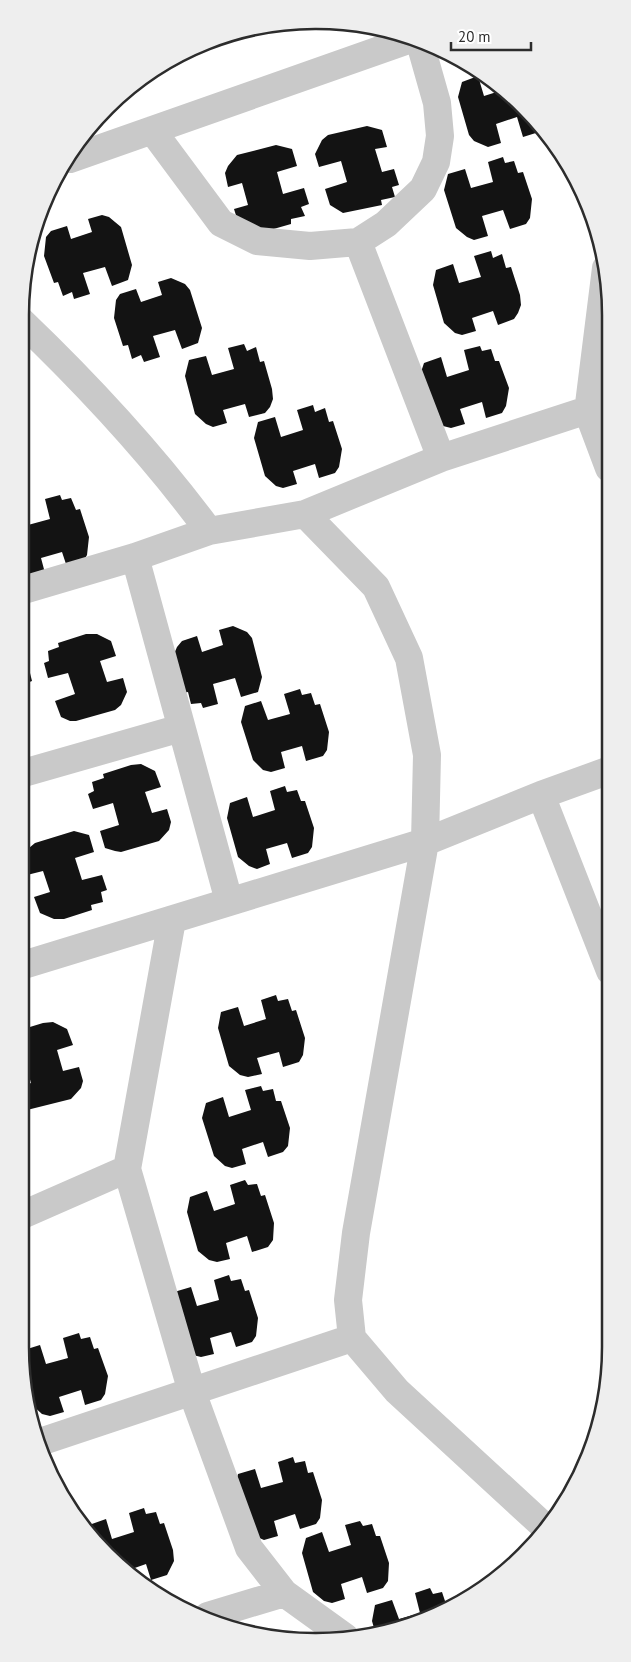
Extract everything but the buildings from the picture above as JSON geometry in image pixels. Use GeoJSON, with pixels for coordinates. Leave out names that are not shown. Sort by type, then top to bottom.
{"type":"FeatureCollection","features":[{"type":"Feature","properties":{"kind":"street"},"geometry":{"type":"LineString","coordinates":[[77,157],[402,42]]}},
{"type":"Feature","properties":{"kind":"street"},"geometry":{"type":"LineString","coordinates":[[152,130],[221,223],[258,241],[310,246],[358,242],[386,224],[423,189],[436,162],[440,136],[436,103],[422,50]]}},
{"type":"Feature","properties":{"kind":"street"},"geometry":{"type":"LineString","coordinates":[[358,242],[441,458]]}},
{"type":"Feature","properties":{"kind":"street"},"geometry":{"type":"LineString","coordinates":[[29,329],[81,381],[153,460],[210,531]]}},
{"type":"Feature","properties":{"kind":"street"},"geometry":{"type":"LineString","coordinates":[[602,338],[598,408],[602,430]]}},
{"type":"Feature","properties":{"kind":"street"},"geometry":{"type":"LineString","coordinates":[[29,588],[210,531],[305,514],[441,458],[598,408]]}},
{"type":"Feature","properties":{"kind":"street"},"geometry":{"type":"LineString","coordinates":[[305,514],[376,587],[409,658],[427,755],[425,842],[356,1233],[348,1300],[352,1338],[397,1391],[541,1523]]}},
{"type":"Feature","properties":{"kind":"street"},"geometry":{"type":"LineString","coordinates":[[135,556],[229,901]]}},
{"type":"Feature","properties":{"kind":"street"},"geometry":{"type":"LineString","coordinates":[[29,771],[182,728]]}},
{"type":"Feature","properties":{"kind":"street"},"geometry":{"type":"LineString","coordinates":[[29,963],[425,842],[541,795],[602,773]]}},
{"type":"Feature","properties":{"kind":"street"},"geometry":{"type":"LineString","coordinates":[[541,795],[602,951]]}},
{"type":"Feature","properties":{"kind":"street"},"geometry":{"type":"LineString","coordinates":[[172,920],[127,1169],[192,1392],[249,1548],[284,1593],[339,1632]]}},
{"type":"Feature","properties":{"kind":"street"},"geometry":{"type":"LineString","coordinates":[[29,1212],[127,1169]]}},
{"type":"Feature","properties":{"kind":"street"},"geometry":{"type":"LineString","coordinates":[[45,1440],[352,1338]]}},
{"type":"Feature","properties":{"kind":"street"},"geometry":{"type":"LineString","coordinates":[[214,1614],[284,1593]]}}]}
